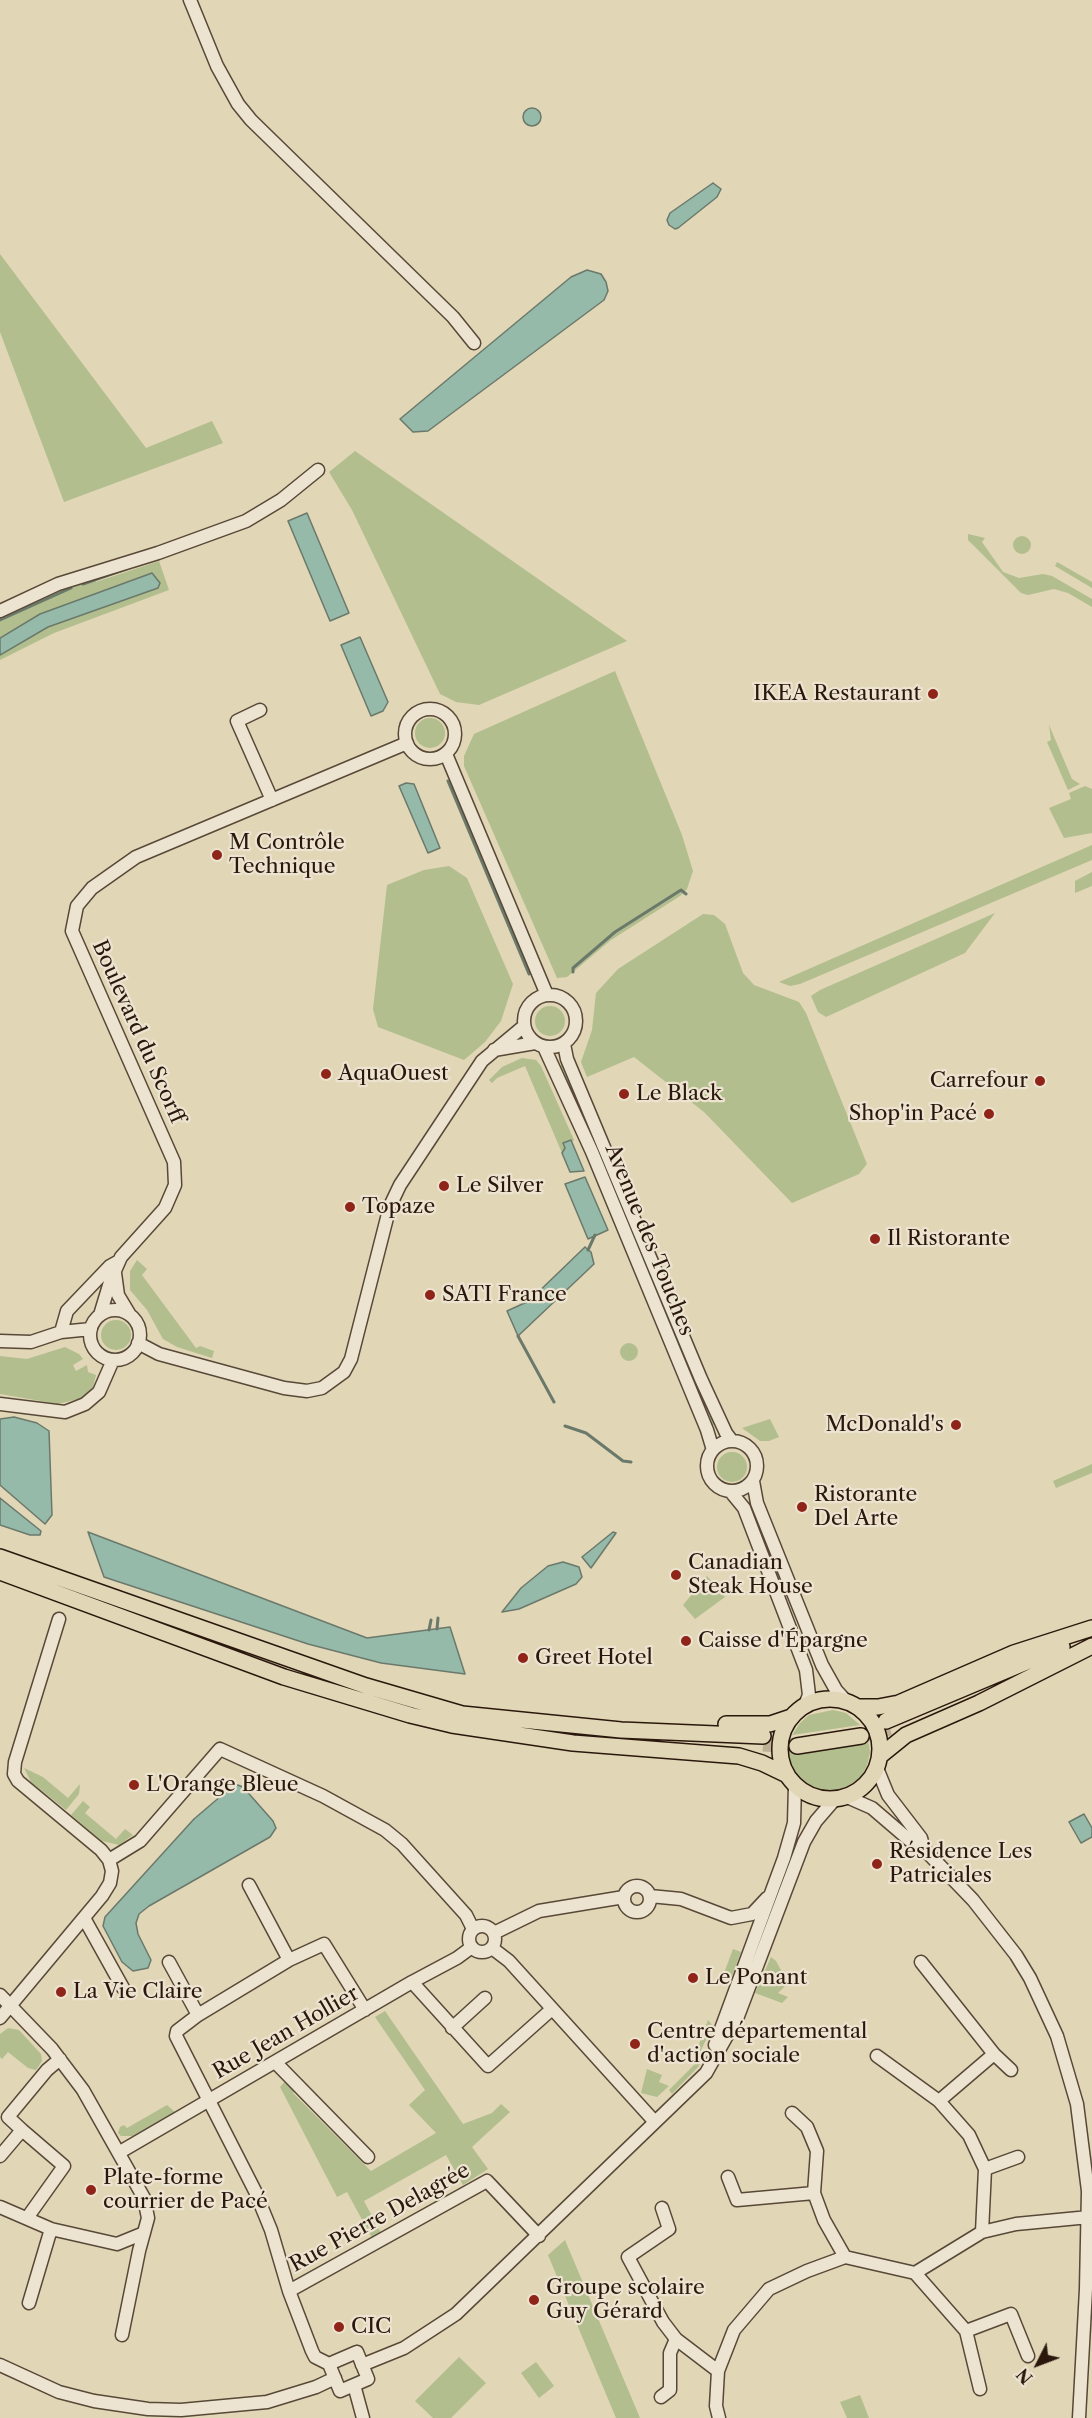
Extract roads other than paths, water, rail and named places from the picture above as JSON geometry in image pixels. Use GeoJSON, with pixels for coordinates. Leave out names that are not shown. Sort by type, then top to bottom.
{"type":"FeatureCollection","features":[{"type":"Feature","properties":{"kind":"main road"},"geometry":{"type":"LineString","coordinates":[[0,1557],[377,1689],[462,1714],[556,1725],[763,1740],[530,1736]]}},
{"type":"Feature","properties":{"kind":"main road"},"geometry":{"type":"LineString","coordinates":[[0,1572],[284,1677],[349,1697],[441,1722],[530,1736],[622,1747],[715,1752],[755,1760],[791,1780],[813,1797],[841,1798],[867,1783],[878,1762],[906,1735],[979,1703],[1092,1646]]}},
{"type":"Feature","properties":{"kind":"main road"},"geometry":{"type":"LineString","coordinates":[[791,1780],[781,1761],[780,1745],[783,1730],[791,1717],[805,1705],[826,1699],[852,1705],[878,1707],[899,1703],[1033,1647],[1092,1628]]}},
{"type":"Feature","properties":{"kind":"main road"},"geometry":{"type":"LineString","coordinates":[[1092,1633],[888,1724],[1092,1640]]}},
{"type":"Feature","properties":{"kind":"main road"},"geometry":{"type":"LineString","coordinates":[[852,1705],[875,1728],[878,1762]]}},
{"type":"Feature","properties":{"kind":"main road"},"geometry":{"type":"LineString","coordinates":[[556,1725],[620,1721],[741,1725],[770,1724],[791,1717]]}},
{"type":"Feature","properties":{"kind":"main road"},"geometry":{"type":"LineString","coordinates":[[797,1743],[860,1733]]}},
{"type":"Feature","properties":{"kind":"street"},"geometry":{"type":"LineString","coordinates":[[190,0],[217,66],[238,104],[251,120],[453,317],[474,343]]}},
{"type":"Feature","properties":{"kind":"street"},"geometry":{"type":"LineString","coordinates":[[0,611],[58,584],[159,553],[246,521],[281,500],[318,470]]}},
{"type":"Feature","properties":{"kind":"street"},"geometry":{"type":"LineString","coordinates":[[260,710],[237,721],[272,800]]}},
{"type":"Feature","properties":{"kind":"street"},"geometry":{"type":"LineString","coordinates":[[425,710],[436,710],[450,720],[455,733],[454,741],[446,754],[435,759],[423,758],[411,750],[407,743],[406,730],[414,716],[425,710]]}},
{"type":"Feature","properties":{"kind":"street","name":"Boulevard du Scorff"},"geometry":{"type":"LineString","coordinates":[[100,1315],[118,1266],[165,1208],[175,1185],[174,1162],[72,931],[77,906],[92,888],[136,857],[407,743]]}},
{"type":"Feature","properties":{"kind":"street"},"geometry":{"type":"LineString","coordinates":[[446,754],[547,995]]}},
{"type":"Feature","properties":{"kind":"street"},"geometry":{"type":"LineString","coordinates":[[138,1343],[159,1354],[284,1388],[307,1391],[322,1388],[344,1372],[351,1359],[390,1206],[400,1185],[476,1071],[493,1050],[524,1026],[529,1006],[536,999],[547,995],[562,998],[575,1013],[576,1028],[564,1044],[493,1050]]}},
{"type":"Feature","properties":{"kind":"street"},"geometry":{"type":"LineString","coordinates":[[524,1026],[539,1045]]}},
{"type":"Feature","properties":{"kind":"street","name":"Avenue des Touches"},"geometry":{"type":"LineString","coordinates":[[564,1044],[567,1059],[692,1357],[726,1433],[732,1441]]}},
{"type":"Feature","properties":{"kind":"street","name":"Avenue des Touches"},"geometry":{"type":"LineString","coordinates":[[539,1045],[592,1152],[707,1430],[713,1450]]}},
{"type":"Feature","properties":{"kind":"street"},"geometry":{"type":"LineString","coordinates":[[62,1332],[67,1311],[110,1266],[118,1266],[118,1295],[138,1328],[138,1343],[129,1355],[113,1360],[105,1358],[93,1346],[91,1329],[100,1315],[115,1310],[130,1315]]}},
{"type":"Feature","properties":{"kind":"street"},"geometry":{"type":"LineString","coordinates":[[0,1341],[31,1342],[62,1332],[91,1329]]}},
{"type":"Feature","properties":{"kind":"street"},"geometry":{"type":"LineString","coordinates":[[0,1404],[65,1412],[86,1404],[99,1392],[113,1360]]}},
{"type":"Feature","properties":{"kind":"street"},"geometry":{"type":"LineString","coordinates":[[753,1481],[740,1490],[730,1491],[715,1485],[708,1475],[707,1462],[713,1450],[721,1443],[732,1441],[745,1444],[754,1454],[758,1465],[753,1481],[757,1503],[822,1665],[836,1690],[852,1705]]}},
{"type":"Feature","properties":{"kind":"street"},"geometry":{"type":"LineString","coordinates":[[730,1491],[744,1508],[806,1670],[809,1695],[805,1705]]}},
{"type":"Feature","properties":{"kind":"street"},"geometry":{"type":"LineString","coordinates":[[0,2018],[84,1918],[110,1883],[112,1871],[109,1860],[100,1850],[18,1781],[14,1774],[15,1762],[59,1619]]}},
{"type":"Feature","properties":{"kind":"street"},"geometry":{"type":"LineString","coordinates":[[109,1860],[140,1841],[220,1749],[323,1796],[385,1830],[402,1844],[466,1915],[473,1929]]}},
{"type":"Feature","properties":{"kind":"street"},"geometry":{"type":"LineString","coordinates":[[878,1762],[888,1795],[921,1838],[924,1849]]}},
{"type":"Feature","properties":{"kind":"street"},"geometry":{"type":"LineString","coordinates":[[659,2116],[668,2102],[700,2069],[711,2054],[774,1887],[794,1823],[791,1780]]}},
{"type":"Feature","properties":{"kind":"street"},"geometry":{"type":"LineString","coordinates":[[362,2365],[404,2348],[432,2332],[456,2314],[706,2073],[731,2030],[800,1850],[816,1821],[841,1798],[872,1808],[914,1844],[924,1849],[1002,1935],[1030,1978],[1057,2036],[1077,2104],[1084,2149],[1089,2217],[1078,2418]]}},
{"type":"Feature","properties":{"kind":"street"},"geometry":{"type":"LineString","coordinates":[[249,1885],[289,1960]]}},
{"type":"Feature","properties":{"kind":"street"},"geometry":{"type":"LineString","coordinates":[[494,1933],[539,1911],[624,1897],[631,1887],[637,1885],[648,1890],[651,1896],[648,1907],[637,1912],[630,1910],[624,1897]]}},
{"type":"Feature","properties":{"kind":"street"},"geometry":{"type":"LineString","coordinates":[[651,1896],[681,1899],[718,1915],[738,1918],[759,1908],[774,1887]]}},
{"type":"Feature","properties":{"kind":"street"},"geometry":{"type":"LineString","coordinates":[[84,1918],[123,1988]]}},
{"type":"Feature","properties":{"kind":"street"},"geometry":{"type":"LineString","coordinates":[[485,1926],[494,1933],[496,1941],[492,1948],[478,1952],[472,1947],[470,1935],[473,1929],[485,1926]]}},
{"type":"Feature","properties":{"kind":"street"},"geometry":{"type":"LineString","coordinates":[[329,2364],[357,2352],[368,2379],[340,2391],[329,2364],[315,2358],[289,2291],[271,2230],[176,2037],[177,2031],[198,2015],[289,1960],[324,1944],[365,2010]]}},
{"type":"Feature","properties":{"kind":"street","name":"Rue Jean Hollier"},"geometry":{"type":"LineString","coordinates":[[120,2152],[457,1958],[472,1947]]}},
{"type":"Feature","properties":{"kind":"street"},"geometry":{"type":"LineString","coordinates":[[492,1948],[508,1961],[552,2009],[659,2116]]}},
{"type":"Feature","properties":{"kind":"street"},"geometry":{"type":"LineString","coordinates":[[169,1962],[198,2015]]}},
{"type":"Feature","properties":{"kind":"street"},"geometry":{"type":"LineString","coordinates":[[921,1962],[994,2054],[1011,2070]]}},
{"type":"Feature","properties":{"kind":"street"},"geometry":{"type":"LineString","coordinates":[[412,1982],[488,2066],[552,2009]]}},
{"type":"Feature","properties":{"kind":"street"},"geometry":{"type":"LineString","coordinates":[[0,1995],[60,2060],[83,2090],[120,2152],[144,2199],[148,2218],[122,2335]]}},
{"type":"Feature","properties":{"kind":"street"},"geometry":{"type":"LineString","coordinates":[[452,2028],[485,1998]]}},
{"type":"Feature","properties":{"kind":"street"},"geometry":{"type":"LineString","coordinates":[[939,2101],[994,2054]]}},
{"type":"Feature","properties":{"kind":"street"},"geometry":{"type":"LineString","coordinates":[[877,2056],[939,2101],[969,2135],[985,2169],[982,2232]]}},
{"type":"Feature","properties":{"kind":"street"},"geometry":{"type":"LineString","coordinates":[[27,2218],[64,2166],[4,2114],[47,2070],[60,2060]]}},
{"type":"Feature","properties":{"kind":"street"},"geometry":{"type":"LineString","coordinates":[[276,2062],[368,2157]]}},
{"type":"Feature","properties":{"kind":"street"},"geometry":{"type":"LineString","coordinates":[[792,2113],[807,2127],[817,2151],[814,2193],[824,2220],[844,2257]]}},
{"type":"Feature","properties":{"kind":"street"},"geometry":{"type":"LineString","coordinates":[[0,2156],[22,2130]]}},
{"type":"Feature","properties":{"kind":"street"},"geometry":{"type":"LineString","coordinates":[[985,2169],[1018,2157]]}},
{"type":"Feature","properties":{"kind":"street"},"geometry":{"type":"LineString","coordinates":[[728,2177],[737,2200],[814,2193]]}},
{"type":"Feature","properties":{"kind":"street","name":"Rue Pierre Delagrée"},"geometry":{"type":"LineString","coordinates":[[289,2291],[487,2181],[539,2236]]}},
{"type":"Feature","properties":{"kind":"street"},"geometry":{"type":"LineString","coordinates":[[0,2207],[51,2229],[117,2244],[144,2233]]}},
{"type":"Feature","properties":{"kind":"street"},"geometry":{"type":"LineString","coordinates":[[662,2208],[669,2229],[628,2258],[663,2322],[676,2339],[718,2371]]}},
{"type":"Feature","properties":{"kind":"street"},"geometry":{"type":"LineString","coordinates":[[915,2273],[982,2232],[1016,2224],[1089,2217]]}},
{"type":"Feature","properties":{"kind":"street"},"geometry":{"type":"LineString","coordinates":[[29,2303],[51,2229]]}},
{"type":"Feature","properties":{"kind":"street"},"geometry":{"type":"LineString","coordinates":[[719,2418],[716,2406],[718,2371],[734,2330],[769,2289],[844,2257],[915,2273],[966,2331],[980,2389]]}},
{"type":"Feature","properties":{"kind":"street"},"geometry":{"type":"LineString","coordinates":[[966,2331],[1011,2314],[1028,2356]]}},
{"type":"Feature","properties":{"kind":"street"},"geometry":{"type":"LineString","coordinates":[[661,2397],[670,2390],[670,2353],[676,2339]]}},
{"type":"Feature","properties":{"kind":"street"},"geometry":{"type":"LineString","coordinates":[[0,2365],[60,2392],[147,2414],[267,2402],[316,2387],[335,2378]]}},
{"type":"Feature","properties":{"kind":"street"},"geometry":{"type":"LineString","coordinates":[[354,2385],[363,2418]]}},
{"type":"Feature","properties":{"kind":"waterway"},"geometry":{"type":"LineString","coordinates":[[83,584],[126,569]]}},
{"type":"Feature","properties":{"kind":"waterway"},"geometry":{"type":"LineString","coordinates":[[0,620],[71,588]]}},
{"type":"Feature","properties":{"kind":"waterway"},"geometry":{"type":"LineString","coordinates":[[448,781],[529,974]]}},
{"type":"Feature","properties":{"kind":"waterway"},"geometry":{"type":"LineString","coordinates":[[573,972],[573,968],[615,932],[681,890],[686,894]]}},
{"type":"Feature","properties":{"kind":"waterway"},"geometry":{"type":"LineString","coordinates":[[588,1250],[595,1235]]}},
{"type":"Feature","properties":{"kind":"waterway"},"geometry":{"type":"LineString","coordinates":[[518,1336],[554,1402]]}},
{"type":"Feature","properties":{"kind":"waterway"},"geometry":{"type":"LineString","coordinates":[[565,1426],[586,1433],[623,1461],[631,1462]]}},
{"type":"Feature","properties":{"kind":"waterway"},"geometry":{"type":"LineString","coordinates":[[437,1629],[438,1618]]}},
{"type":"Feature","properties":{"kind":"waterway"},"geometry":{"type":"LineString","coordinates":[[429,1630],[431,1620]]}},
{"type":"Feature","properties":{"kind":"tunnel"},"geometry":{"type":"LineString","coordinates":[[861,1736],[890,1728]]}},
{"type":"Feature","properties":{"kind":"tunnel"},"geometry":{"type":"LineString","coordinates":[[763,1744],[797,1746]]}},
{"type":"Feature","properties":{"kind":"place","name":"IKEA Restaurant"},"geometry":{"type":"Point","coordinates":[933,694]}},
{"type":"Feature","properties":{"kind":"place","name":"M Contrôle Technique"},"geometry":{"type":"Point","coordinates":[217,855]}},
{"type":"Feature","properties":{"kind":"place","name":"AquaOuest"},"geometry":{"type":"Point","coordinates":[326,1074]}},
{"type":"Feature","properties":{"kind":"place","name":"Carrefour"},"geometry":{"type":"Point","coordinates":[1040,1081]}},
{"type":"Feature","properties":{"kind":"place","name":"Le Black"},"geometry":{"type":"Point","coordinates":[624,1094]}},
{"type":"Feature","properties":{"kind":"place","name":"Shop'in Pacé"},"geometry":{"type":"Point","coordinates":[989,1114]}},
{"type":"Feature","properties":{"kind":"place","name":"Le Silver"},"geometry":{"type":"Point","coordinates":[444,1186]}},
{"type":"Feature","properties":{"kind":"place","name":"Topaze"},"geometry":{"type":"Point","coordinates":[350,1207]}},
{"type":"Feature","properties":{"kind":"place","name":"Il Ristorante"},"geometry":{"type":"Point","coordinates":[875,1239]}},
{"type":"Feature","properties":{"kind":"place","name":"SATI France"},"geometry":{"type":"Point","coordinates":[430,1295]}},
{"type":"Feature","properties":{"kind":"place","name":"McDonald's"},"geometry":{"type":"Point","coordinates":[956,1425]}},
{"type":"Feature","properties":{"kind":"place","name":"Ristorante Del Arte"},"geometry":{"type":"Point","coordinates":[802,1507]}},
{"type":"Feature","properties":{"kind":"place","name":"Canadian Steak House"},"geometry":{"type":"Point","coordinates":[676,1575]}},
{"type":"Feature","properties":{"kind":"place","name":"Caisse d'Épargne"},"geometry":{"type":"Point","coordinates":[686,1641]}},
{"type":"Feature","properties":{"kind":"place","name":"Greet Hotel"},"geometry":{"type":"Point","coordinates":[523,1658]}},
{"type":"Feature","properties":{"kind":"place","name":"L'Orange Bleue"},"geometry":{"type":"Point","coordinates":[134,1785]}},
{"type":"Feature","properties":{"kind":"place","name":"Résidence Les Patriciales"},"geometry":{"type":"Point","coordinates":[877,1864]}},
{"type":"Feature","properties":{"kind":"place","name":"Le Ponant"},"geometry":{"type":"Point","coordinates":[693,1978]}},
{"type":"Feature","properties":{"kind":"place","name":"La Vie Claire"},"geometry":{"type":"Point","coordinates":[61,1992]}},
{"type":"Feature","properties":{"kind":"place","name":"Centre départemental d'action sociale"},"geometry":{"type":"Point","coordinates":[635,2044]}},
{"type":"Feature","properties":{"kind":"place","name":"Plate-forme courrier de Pacé"},"geometry":{"type":"Point","coordinates":[91,2190]}},
{"type":"Feature","properties":{"kind":"place","name":"Groupe scolaire Guy Gérard"},"geometry":{"type":"Point","coordinates":[534,2300]}},
{"type":"Feature","properties":{"kind":"place","name":"CIC"},"geometry":{"type":"Point","coordinates":[339,2327]}}]}
